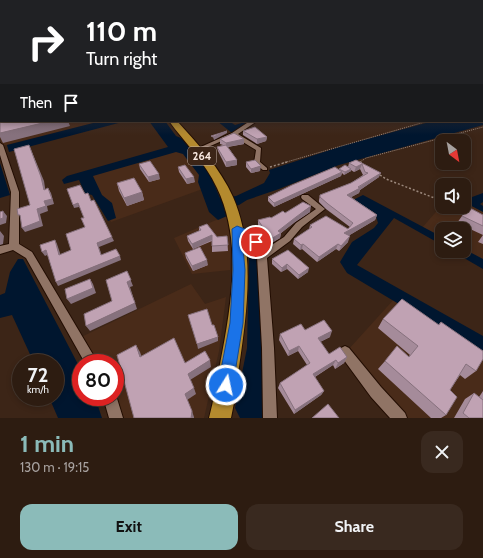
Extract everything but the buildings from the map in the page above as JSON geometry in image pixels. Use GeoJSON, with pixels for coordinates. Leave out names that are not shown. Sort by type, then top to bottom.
{"type":"FeatureCollection","features":[{"type":"Feature","properties":{"kind":"highway","name":"264"},"geometry":{"type":"LineString","coordinates":[[174,122],[212,168],[230,202],[237,229],[239,270],[237,323],[220,418]]}},
{"type":"Feature","properties":{"kind":"street"},"geometry":{"type":"LineString","coordinates":[[197,150],[234,134],[252,122]]}},
{"type":"Feature","properties":{"kind":"street"},"geometry":{"type":"LineString","coordinates":[[234,134],[259,150],[257,163],[265,169]]}},
{"type":"Feature","properties":{"kind":"street"},"geometry":{"type":"LineString","coordinates":[[0,145],[15,192],[14,246]]}},
{"type":"Feature","properties":{"kind":"street"},"geometry":{"type":"LineString","coordinates":[[262,256],[287,239],[299,225],[322,209],[305,197]]}},
{"type":"Feature","properties":{"kind":"street"},"geometry":{"type":"LineString","coordinates":[[237,229],[247,234],[256,242],[262,256],[268,348],[270,418]]}},
{"type":"Feature","properties":{"kind":"street"},"geometry":{"type":"LineString","coordinates":[[0,250],[14,246],[29,255],[87,354]]}},
{"type":"Feature","properties":{"kind":"street"},"geometry":{"type":"LineString","coordinates":[[345,352],[376,392],[400,418]]}},
{"type":"Feature","properties":{"kind":"street"},"geometry":{"type":"LineString","coordinates":[[113,406],[116,418]]}},
{"type":"Feature","properties":{"kind":"path"},"geometry":{"type":"LineString","coordinates":[[265,169],[348,143],[424,122]]}},
{"type":"Feature","properties":{"kind":"path"},"geometry":{"type":"LineString","coordinates":[[367,166],[360,162],[366,158],[483,127]]}},
{"type":"Feature","properties":{"kind":"path"},"geometry":{"type":"LineString","coordinates":[[380,174],[386,179],[435,198]]}},
{"type":"Feature","properties":{"kind":"shaded area"},"geometry":{"type":"Polygon","coordinates":[[[0,122],[97,122],[2,146],[0,138],[0,122]]]}},
{"type":"Feature","properties":{"kind":"shaded area"},"geometry":{"type":"Polygon","coordinates":[[[182,148],[208,187],[111,222],[86,176],[182,148]]]}},
{"type":"Feature","properties":{"kind":"shaded area"},"geometry":{"type":"Polygon","coordinates":[[[471,204],[483,209],[483,262],[471,255],[471,222],[435,222],[435,236],[421,229],[435,213],[471,214],[471,204]]]}},
{"type":"Feature","properties":{"kind":"shaded area"},"geometry":{"type":"Polygon","coordinates":[[[228,215],[231,240],[230,270],[192,274],[174,238],[228,215]]]}},
{"type":"Feature","properties":{"kind":"shaded area"},"geometry":{"type":"Polygon","coordinates":[[[191,284],[205,304],[226,297],[219,351],[204,418],[112,418],[114,406],[124,406],[124,354],[80,354],[73,341],[191,284]]]}},
{"type":"Feature","properties":{"kind":"shaded area"},"geometry":{"type":"Polygon","coordinates":[[[396,297],[483,347],[483,418],[404,418],[348,350],[396,297]]]}},
{"type":"Feature","properties":{"kind":"water"},"geometry":{"type":"Polygon","coordinates":[[[97,122],[122,122],[9,152],[7,145],[97,122]]]}},
{"type":"Feature","properties":{"kind":"water"},"geometry":{"type":"Polygon","coordinates":[[[150,122],[166,122],[176,136],[181,138],[196,155],[211,177],[220,198],[236,196],[264,183],[270,173],[269,170],[342,146],[430,122],[483,122],[483,125],[451,134],[435,134],[435,138],[339,165],[247,200],[239,205],[224,209],[227,216],[218,220],[209,212],[198,182],[199,175],[183,154],[176,152],[93,176],[102,195],[112,203],[116,218],[108,221],[92,195],[85,193],[79,180],[64,184],[62,180],[67,176],[168,147],[150,122]]]}},
{"type":"Feature","properties":{"kind":"water"},"geometry":{"type":"Polygon","coordinates":[[[218,122],[230,122],[235,125],[245,122],[248,124],[232,133],[218,122]]]}},
{"type":"Feature","properties":{"kind":"water"},"geometry":{"type":"Polygon","coordinates":[[[0,163],[10,195],[0,198],[0,163]]]}},
{"type":"Feature","properties":{"kind":"water"},"geometry":{"type":"Polygon","coordinates":[[[483,193],[483,202],[480,204],[483,206],[483,212],[471,206],[471,197],[483,193]]]}},
{"type":"Feature","properties":{"kind":"water"},"geometry":{"type":"Polygon","coordinates":[[[363,195],[435,233],[435,241],[394,218],[357,265],[483,336],[483,357],[479,352],[347,273],[340,262],[352,242],[374,228],[378,223],[375,213],[353,200],[363,195]]]}},
{"type":"Feature","properties":{"kind":"water"},"geometry":{"type":"Polygon","coordinates":[[[251,243],[258,258],[263,356],[263,418],[240,418],[235,408],[247,348],[249,257],[245,247],[251,243]]]}},
{"type":"Feature","properties":{"kind":"water"},"geometry":{"type":"Polygon","coordinates":[[[471,253],[483,259],[483,269],[464,258],[471,258],[471,253]]]}},
{"type":"Feature","properties":{"kind":"water"},"geometry":{"type":"Polygon","coordinates":[[[18,259],[23,259],[73,354],[72,406],[98,406],[102,418],[58,418],[53,406],[64,406],[64,354],[30,354],[12,315],[0,318],[0,295],[5,293],[10,272],[18,259]]]}},
{"type":"Feature","properties":{"kind":"route"},"geometry":{"type":"LineString","coordinates":[[226,385],[237,323],[239,270],[237,229],[247,234],[256,242]]}}]}
